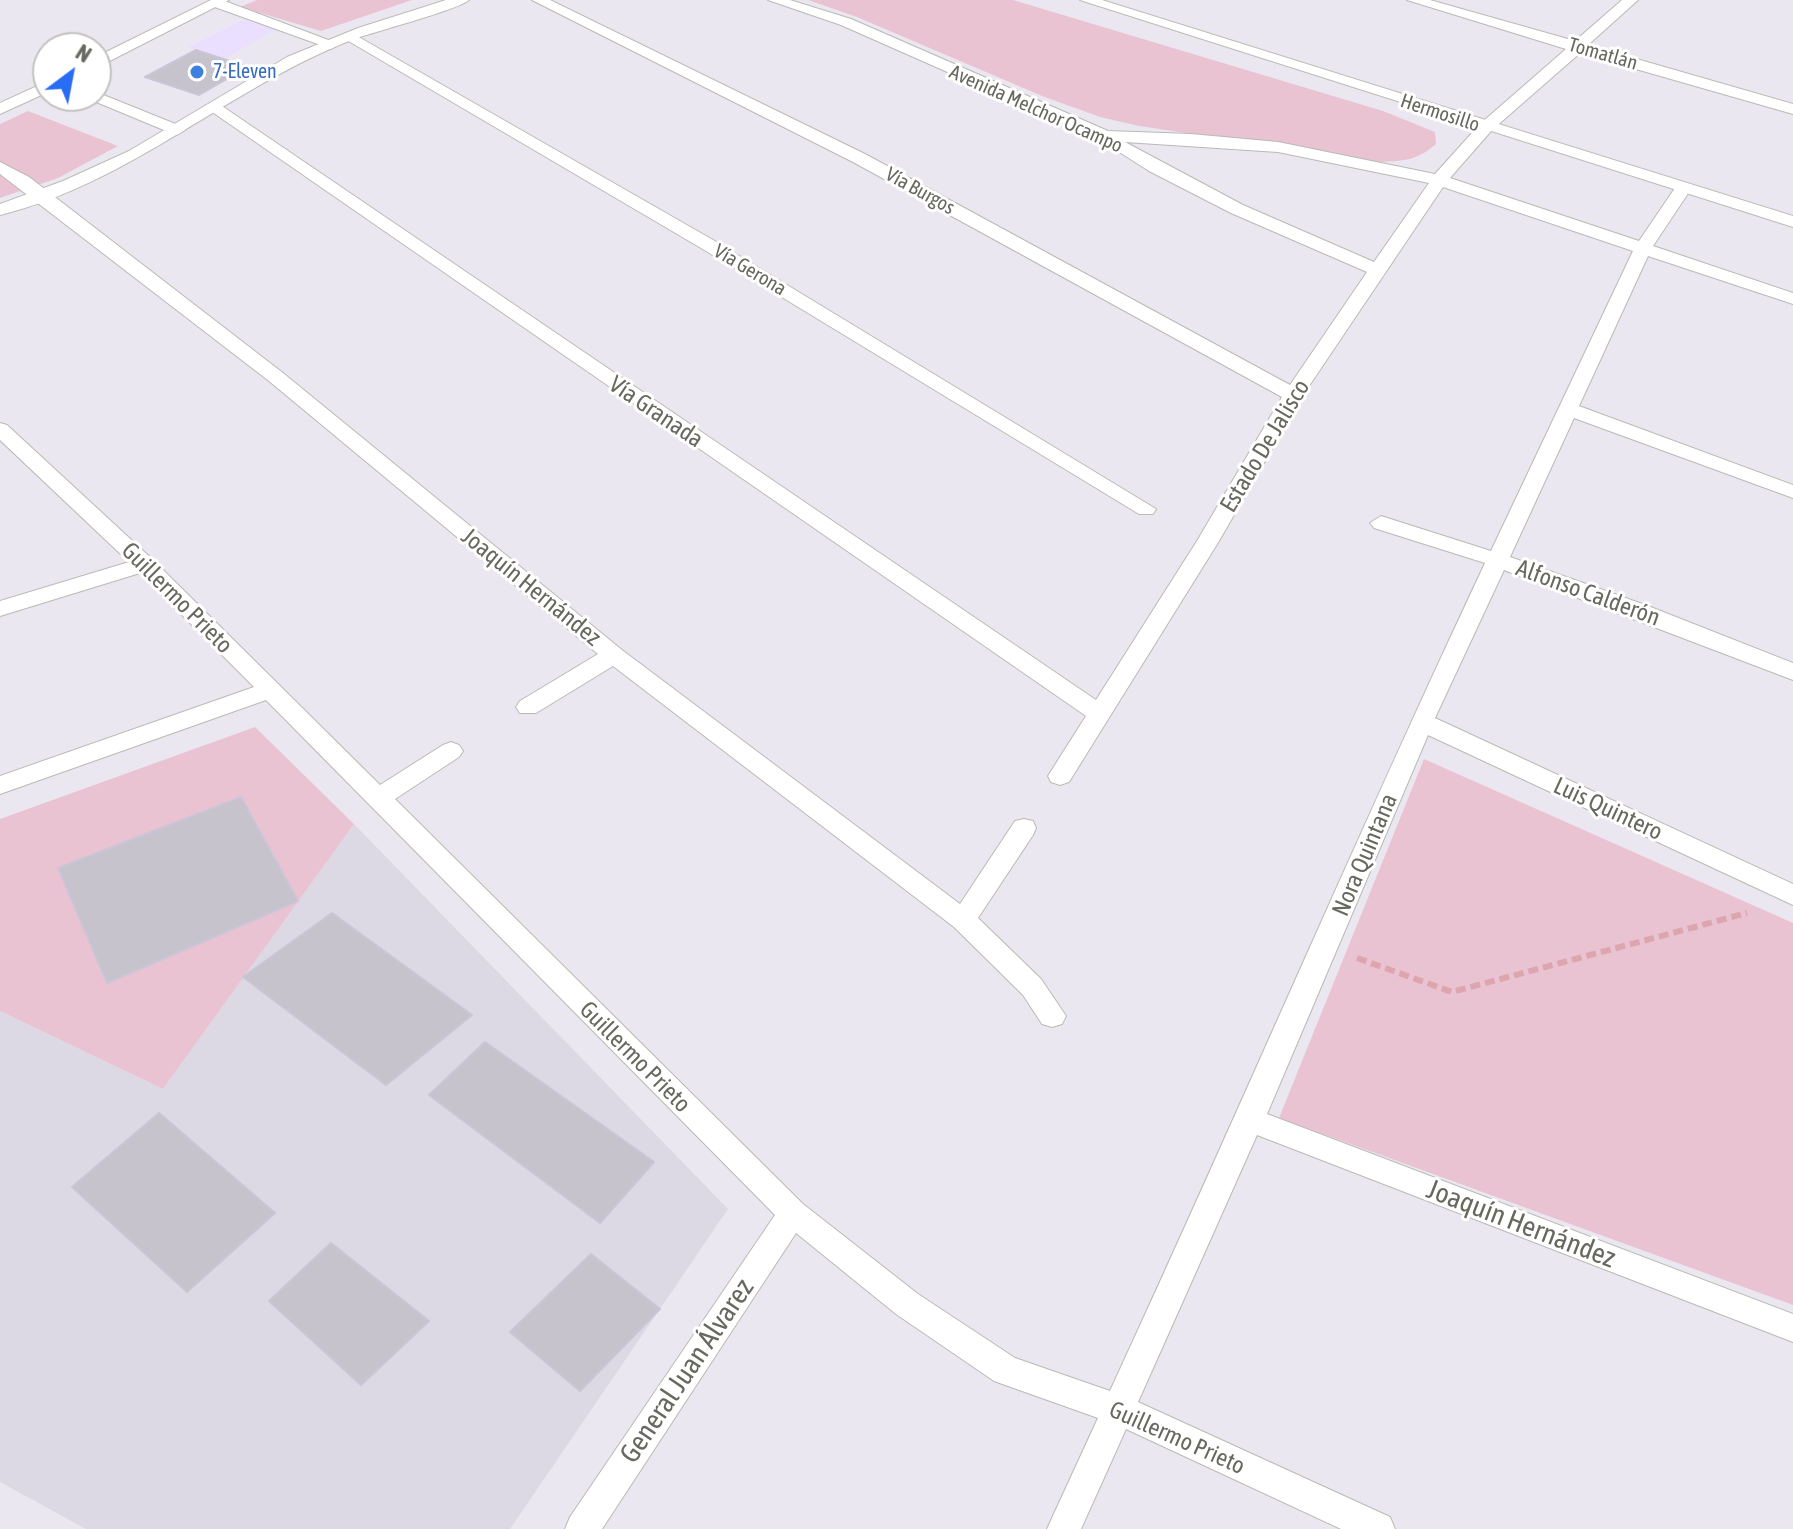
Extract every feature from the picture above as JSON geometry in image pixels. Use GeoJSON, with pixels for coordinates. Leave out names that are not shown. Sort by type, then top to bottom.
{"type":"FeatureCollection","features":[{"type":"Feature","properties":{"kind":"street"},"geometry":{"type":"LineString","coordinates":[[0,210],[110,167],[177,130],[269,72],[350,36],[462,0]]}},
{"type":"Feature","properties":{"kind":"street","name":"Vía Burgos"},"geometry":{"type":"LineString","coordinates":[[539,0],[859,158],[1293,395]]}},
{"type":"Feature","properties":{"kind":"street","name":"Avenida Melchor Ocampo"},"geometry":{"type":"LineString","coordinates":[[775,0],[846,22],[1105,136],[1213,197],[1379,271]]}},
{"type":"Feature","properties":{"kind":"street","name":"Hermosillo"},"geometry":{"type":"LineString","coordinates":[[1087,0],[1793,222]]}},
{"type":"Feature","properties":{"kind":"street","name":"Tomatlán"},"geometry":{"type":"LineString","coordinates":[[1414,0],[1785,102]]}},
{"type":"Feature","properties":{"kind":"street","name":"Estado De Jalisco"},"geometry":{"type":"LineString","coordinates":[[1060,776],[1246,480],[1293,395],[1439,180],[1486,127],[1631,0]]}},
{"type":"Feature","properties":{"kind":"street"},"geometry":{"type":"LineString","coordinates":[[112,55],[220,1],[331,44]]}},
{"type":"Feature","properties":{"kind":"street","name":"Vía Gerona"},"geometry":{"type":"LineString","coordinates":[[350,36],[707,244],[1146,509]]}},
{"type":"Feature","properties":{"kind":"street"},"geometry":{"type":"LineString","coordinates":[[0,109],[32,94]]}},
{"type":"Feature","properties":{"kind":"street"},"geometry":{"type":"LineString","coordinates":[[112,103],[177,130]]}},
{"type":"Feature","properties":{"kind":"street","name":"Vía Granada"},"geometry":{"type":"LineString","coordinates":[[213,107],[1101,715]]}},
{"type":"Feature","properties":{"kind":"street"},"geometry":{"type":"LineString","coordinates":[[1105,136],[1191,139],[1278,147],[1439,180],[1793,299]]}},
{"type":"Feature","properties":{"kind":"street","name":"Joaquín Hernández"},"geometry":{"type":"LineString","coordinates":[[0,167],[276,377],[614,655],[963,920],[1032,987],[1052,1016]]}},
{"type":"Feature","properties":{"kind":"street","name":"Nora Quintana"},"geometry":{"type":"LineString","coordinates":[[1064,1529],[1250,1120],[1422,722],[1643,248],[1683,189]]}},
{"type":"Feature","properties":{"kind":"street"},"geometry":{"type":"LineString","coordinates":[[1568,409],[1793,492]]}},
{"type":"Feature","properties":{"kind":"street","name":"Guillermo Prieto"},"geometry":{"type":"LineString","coordinates":[[0,429],[11,453],[144,564],[793,1213],[895,1295],[1005,1370],[1120,1410],[1378,1529]]}},
{"type":"Feature","properties":{"kind":"street","name":"Alfonso Calderón"},"geometry":{"type":"LineString","coordinates":[[1381,523],[1499,560],[1793,672]]}},
{"type":"Feature","properties":{"kind":"street"},"geometry":{"type":"LineString","coordinates":[[0,609],[144,564]]}},
{"type":"Feature","properties":{"kind":"street"},"geometry":{"type":"LineString","coordinates":[[528,707],[614,655]]}},
{"type":"Feature","properties":{"kind":"street"},"geometry":{"type":"LineString","coordinates":[[0,785],[268,691]]}},
{"type":"Feature","properties":{"kind":"street","name":"Luis Quintero"},"geometry":{"type":"LineString","coordinates":[[1422,722],[1793,895]]}},
{"type":"Feature","properties":{"kind":"street"},"geometry":{"type":"LineString","coordinates":[[377,799],[451,751]]}},
{"type":"Feature","properties":{"kind":"street"},"geometry":{"type":"LineString","coordinates":[[963,920],[1024,828]]}},
{"type":"Feature","properties":{"kind":"street","name":"Joaquín Hernández"},"geometry":{"type":"LineString","coordinates":[[1250,1120],[1793,1328]]}},
{"type":"Feature","properties":{"kind":"street","name":"General Juan Álvarez"},"geometry":{"type":"LineString","coordinates":[[582,1529],[793,1213]]}},
{"type":"Feature","properties":{"kind":"path"},"geometry":{"type":"LineString","coordinates":[[1736,906],[1750,912]]}},
{"type":"Feature","properties":{"kind":"path"},"geometry":{"type":"LineString","coordinates":[[1345,954],[1452,992],[1761,909]]}},
{"type":"Feature","properties":{"kind":"shaded area"},"geometry":{"type":"Polygon","coordinates":[[[257,0],[412,0],[321,31],[240,7],[257,0]]]}},
{"type":"Feature","properties":{"kind":"shaded area"},"geometry":{"type":"Polygon","coordinates":[[[808,0],[1013,0],[1383,111],[1435,132],[1436,144],[1410,159],[1381,162],[1139,126],[1100,117],[1042,96],[857,17],[808,0]]]}},
{"type":"Feature","properties":{"kind":"shaded area"},"geometry":{"type":"Polygon","coordinates":[[[252,15],[284,25],[222,60],[188,47],[252,15]]]}},
{"type":"Feature","properties":{"kind":"shaded area"},"geometry":{"type":"Polygon","coordinates":[[[28,111],[118,146],[58,178],[0,198],[0,124],[28,111]]]}},
{"type":"Feature","properties":{"kind":"shaded area"},"geometry":{"type":"Polygon","coordinates":[[[255,727],[354,824],[163,1089],[0,1011],[0,819],[255,727]]]}},
{"type":"Feature","properties":{"kind":"shaded area"},"geometry":{"type":"Polygon","coordinates":[[[1424,759],[1793,923],[1793,1305],[1279,1118],[1424,759]]]}},
{"type":"Feature","properties":{"kind":"shaded area"},"geometry":{"type":"Polygon","coordinates":[[[354,824],[728,1209],[510,1529],[86,1529],[0,1482],[0,1011],[163,1089],[354,824]]]}},
{"type":"Feature","properties":{"kind":"building","name":"7-Eleven"},"geometry":{"type":"Polygon","coordinates":[[[196,50],[248,67],[199,95],[145,77],[196,50]]]}},
{"type":"Feature","properties":{"kind":"building"},"geometry":{"type":"Polygon","coordinates":[[[241,797],[298,901],[107,983],[58,868],[241,797]]]}},
{"type":"Feature","properties":{"kind":"building"},"geometry":{"type":"Polygon","coordinates":[[[332,913],[472,1015],[386,1085],[243,977],[332,913]]]}},
{"type":"Feature","properties":{"kind":"building"},"geometry":{"type":"Polygon","coordinates":[[[485,1042],[654,1162],[600,1223],[429,1095],[485,1042]]]}},
{"type":"Feature","properties":{"kind":"building"},"geometry":{"type":"Polygon","coordinates":[[[159,1113],[275,1213],[187,1292],[72,1187],[159,1113]]]}},
{"type":"Feature","properties":{"kind":"building"},"geometry":{"type":"Polygon","coordinates":[[[331,1243],[429,1321],[361,1385],[269,1301],[331,1243]]]}},
{"type":"Feature","properties":{"kind":"building"},"geometry":{"type":"Polygon","coordinates":[[[591,1254],[660,1309],[580,1391],[510,1332],[591,1254]]]}},
{"type":"Feature","properties":{"kind":"place","name":"7-Eleven"},"geometry":{"type":"Point","coordinates":[197,72]}}]}
